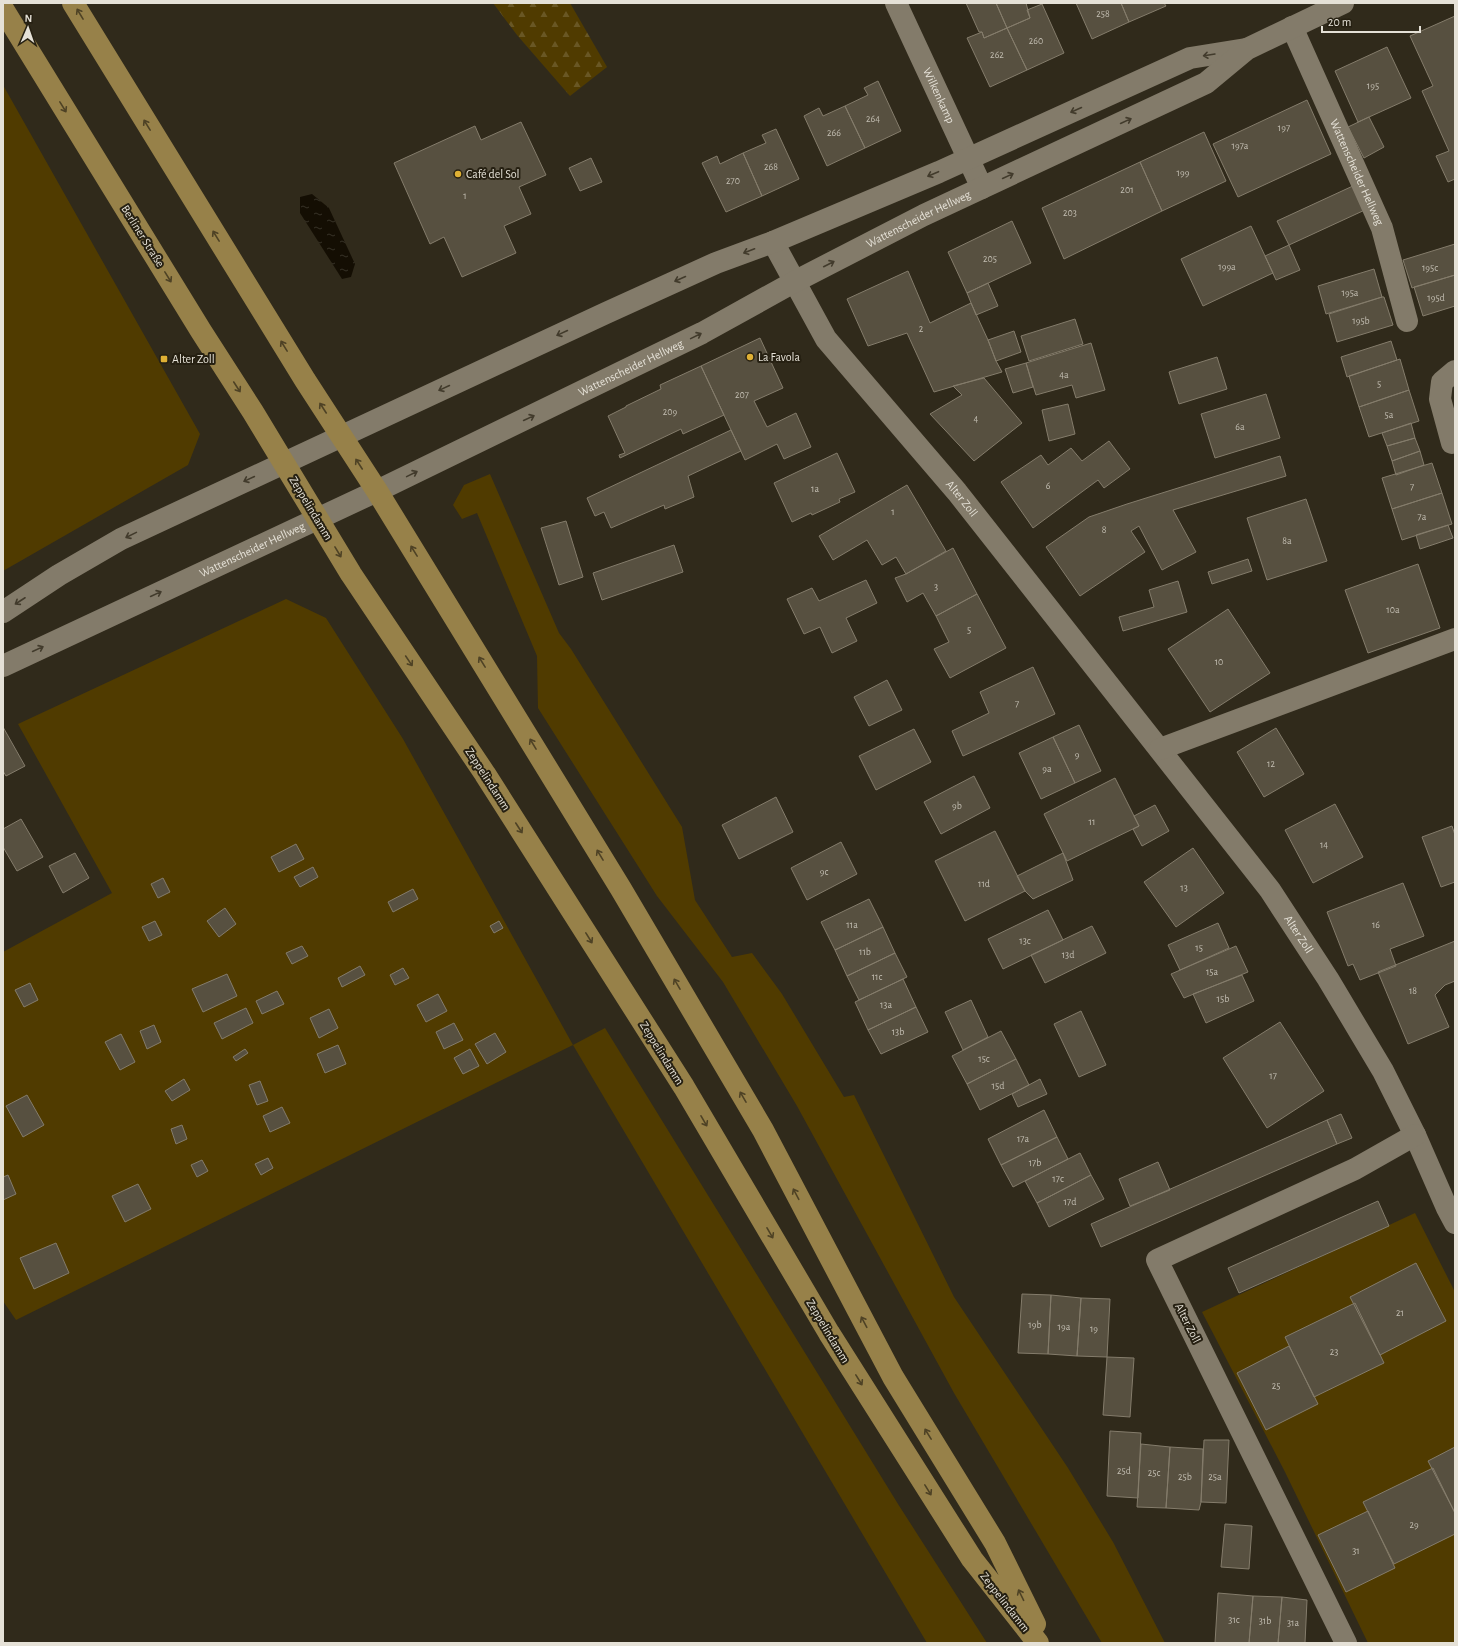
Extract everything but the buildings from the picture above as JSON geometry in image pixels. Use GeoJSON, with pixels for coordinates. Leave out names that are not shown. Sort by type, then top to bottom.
{"type":"FeatureCollection","features":[{"type":"Feature","properties":{"kind":"main road"},"geometry":{"type":"LineString","coordinates":[[73,3],[145,122],[341,436]]}},
{"type":"Feature","properties":{"kind":"main road","name":"Wilkenkamp"},"geometry":{"type":"LineString","coordinates":[[896,3],[982,188]]}},
{"type":"Feature","properties":{"kind":"main road","name":"Wattenscheider Hellweg"},"geometry":{"type":"LineString","coordinates":[[3,666],[377,491],[702,333],[794,282],[924,215],[1206,83],[1247,49],[1343,3]]}},
{"type":"Feature","properties":{"kind":"main road","name":"Berliner Straße"},"geometry":{"type":"LineString","coordinates":[[3,9],[284,462]]}},
{"type":"Feature","properties":{"kind":"main road","name":"Wattenscheider Hellweg"},"geometry":{"type":"LineString","coordinates":[[1292,27],[1382,228],[1407,321]]}},
{"type":"Feature","properties":{"kind":"main road","name":"Wattenscheider Hellweg"},"geometry":{"type":"LineString","coordinates":[[3,612],[59,576],[122,539],[620,306],[716,263],[773,242],[969,158],[1190,58],[1247,49]]}},
{"type":"Feature","properties":{"kind":"main road","name":"Alter Zoll"},"geometry":{"type":"LineString","coordinates":[[773,242],[826,339],[957,492],[1270,890],[1328,979],[1383,1071],[1415,1135],[1455,1224]]}},
{"type":"Feature","properties":{"kind":"main road"},"geometry":{"type":"LineString","coordinates":[[1452,443],[1440,399],[1442,382],[1455,371]]}},
{"type":"Feature","properties":{"kind":"main road","name":"Zeppelindamm"},"geometry":{"type":"LineString","coordinates":[[341,436],[377,491],[621,888],[763,1130],[893,1377],[995,1543],[1044,1643]]}},
{"type":"Feature","properties":{"kind":"main road","name":"Zeppelindamm"},"geometry":{"type":"LineString","coordinates":[[284,462],[351,574],[489,780],[680,1081],[828,1333],[972,1559],[1038,1643]]}},
{"type":"Feature","properties":{"kind":"main road"},"geometry":{"type":"LineString","coordinates":[[1160,749],[1455,639]]}},
{"type":"Feature","properties":{"kind":"main road","name":"Alter Zoll"},"geometry":{"type":"LineString","coordinates":[[1346,1643],[1157,1260],[1355,1169],[1415,1135]]}},
{"type":"Feature","properties":{"kind":"green space"},"geometry":{"type":"Polygon","coordinates":[[[493,3],[570,3],[607,67],[570,96],[517,35],[493,3]]]}},
{"type":"Feature","properties":{"kind":"green space"},"geometry":{"type":"Polygon","coordinates":[[[3,85],[200,434],[188,465],[3,571],[3,85]]]}},
{"type":"Feature","properties":{"kind":"green space"},"geometry":{"type":"Polygon","coordinates":[[[490,474],[559,633],[571,649],[682,827],[695,900],[732,957],[752,953],[782,994],[844,1097],[854,1095],[954,1297],[1068,1468],[1113,1542],[1165,1643],[1102,1643],[954,1393],[797,1106],[723,982],[657,896],[538,708],[537,656],[477,513],[462,519],[453,505],[464,485],[490,474]]]}},
{"type":"Feature","properties":{"kind":"green space"},"geometry":{"type":"Polygon","coordinates":[[[286,599],[326,618],[403,739],[573,1045],[16,1320],[3,1301],[3,952],[112,893],[18,724],[286,599]]]}},
{"type":"Feature","properties":{"kind":"green space"},"geometry":{"type":"Polygon","coordinates":[[[605,1028],[898,1504],[987,1643],[927,1643],[573,1045],[605,1028]]]}},
{"type":"Feature","properties":{"kind":"green space"},"geometry":{"type":"Polygon","coordinates":[[[1415,1213],[1455,1292],[1455,1643],[1368,1643],[1285,1472],[1202,1312],[1415,1213]]]}},
{"type":"Feature","properties":{"kind":"water"},"geometry":{"type":"Polygon","coordinates":[[[312,194],[329,208],[355,264],[351,277],[342,279],[300,213],[300,197],[312,194]]]}},
{"type":"Feature","properties":{"kind":"place","name":"Café del Sol"},"geometry":{"type":"Point","coordinates":[458,174]}},
{"type":"Feature","properties":{"kind":"place","name":"La Favola"},"geometry":{"type":"Point","coordinates":[750,357]}},
{"type":"Feature","properties":{"kind":"place","name":"Alter Zoll"},"geometry":{"type":"Point","coordinates":[164,359]}}]}
